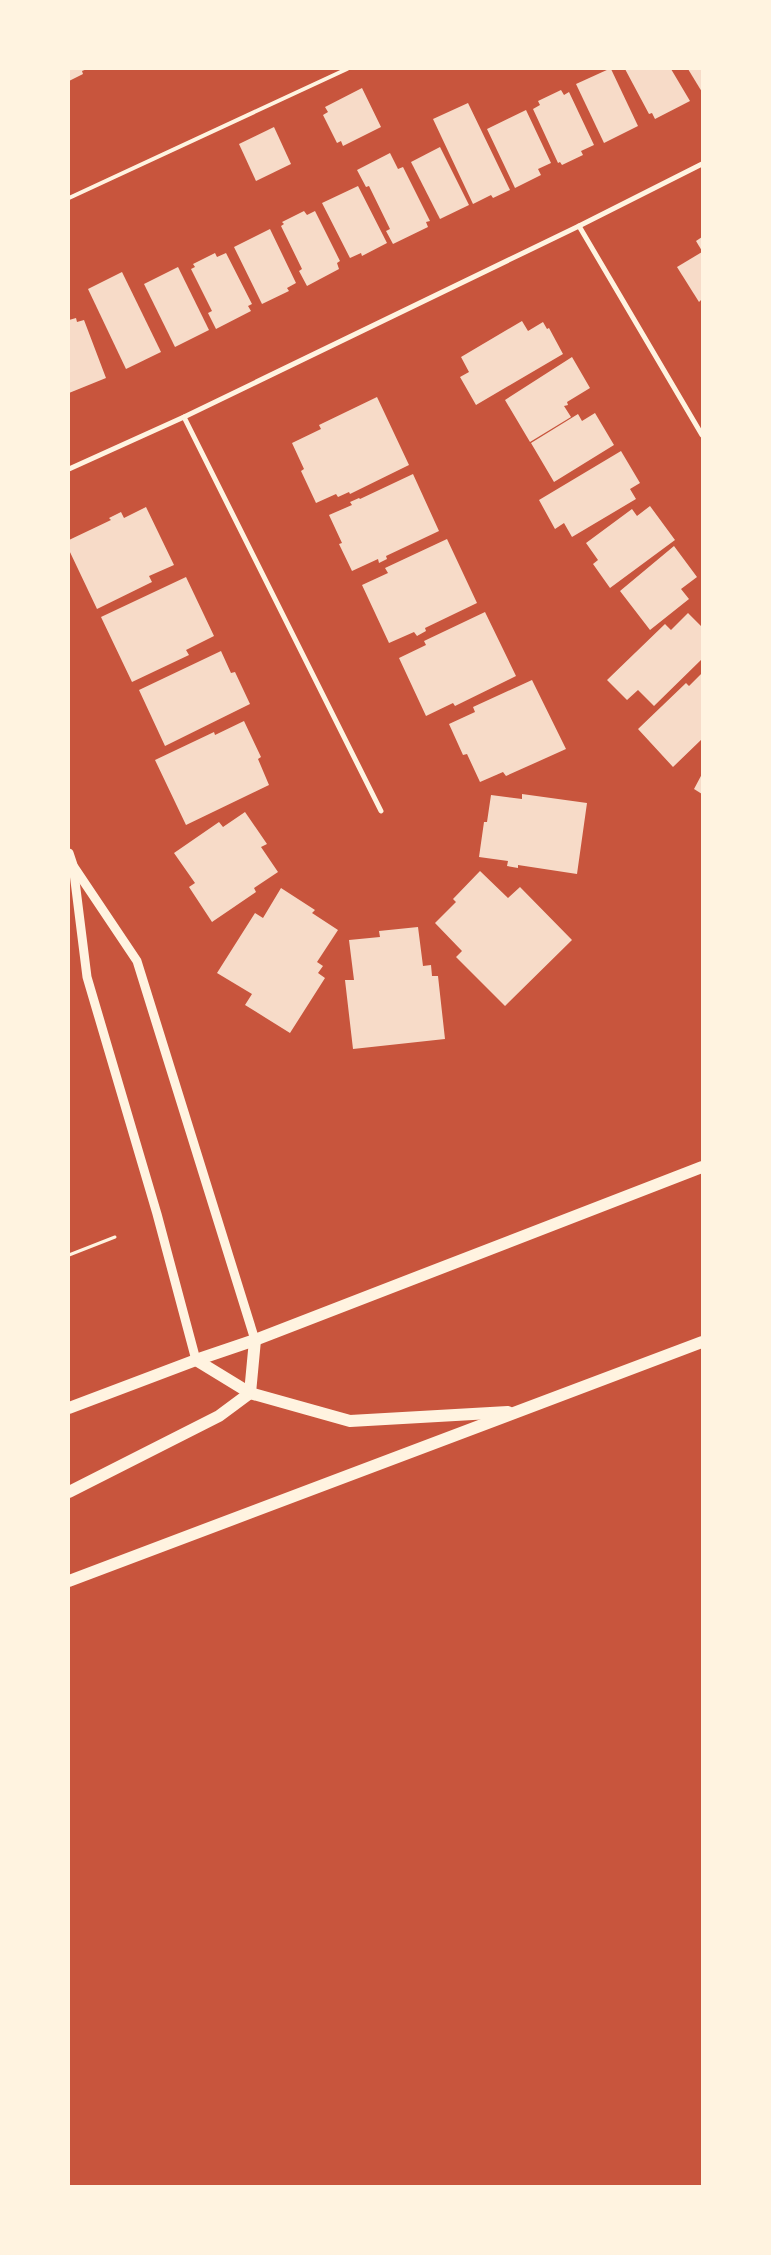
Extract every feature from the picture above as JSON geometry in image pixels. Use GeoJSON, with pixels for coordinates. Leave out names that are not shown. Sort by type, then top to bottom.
{"type":"FeatureCollection","features":[{"type":"Feature","properties":{"kind":"main road"},"geometry":{"type":"LineString","coordinates":[[69,1408],[255,1340],[702,1167]]}},
{"type":"Feature","properties":{"kind":"main road"},"geometry":{"type":"LineString","coordinates":[[69,1492],[220,1416],[250,1393],[255,1340]]}},
{"type":"Feature","properties":{"kind":"main road"},"geometry":{"type":"LineString","coordinates":[[69,1581],[702,1342]]}},
{"type":"Feature","properties":{"kind":"main road"},"geometry":{"type":"LineString","coordinates":[[196,1360],[250,1393],[350,1421],[520,1411]]}},
{"type":"Feature","properties":{"kind":"street"},"geometry":{"type":"LineString","coordinates":[[69,469],[184,417],[579,226],[702,164]]}},
{"type":"Feature","properties":{"kind":"street"},"geometry":{"type":"LineString","coordinates":[[579,226],[702,435]]}},
{"type":"Feature","properties":{"kind":"street"},"geometry":{"type":"LineString","coordinates":[[184,417],[381,811]]}},
{"type":"Feature","properties":{"kind":"street"},"geometry":{"type":"LineString","coordinates":[[69,853],[73,865],[87,977],[157,1214],[196,1360]]}},
{"type":"Feature","properties":{"kind":"street"},"geometry":{"type":"LineString","coordinates":[[73,865],[137,961],[255,1340]]}},
{"type":"Feature","properties":{"kind":"lane"},"geometry":{"type":"LineString","coordinates":[[69,198],[347,69]]}},
{"type":"Feature","properties":{"kind":"path"},"geometry":{"type":"LineString","coordinates":[[69,1255],[115,1237]]}},
{"type":"Feature","properties":{"kind":"building"},"geometry":{"type":"Polygon","coordinates":[[[69,69],[87,69],[82,71],[83,74],[69,81],[69,69]]]}},
{"type":"Feature","properties":{"kind":"building"},"geometry":{"type":"Polygon","coordinates":[[[611,69],[638,126],[604,143],[576,84],[611,69]]]}},
{"type":"Feature","properties":{"kind":"building"},"geometry":{"type":"Polygon","coordinates":[[[625,69],[671,69],[690,101],[655,119],[652,113],[649,114],[625,69]]]}},
{"type":"Feature","properties":{"kind":"building"},"geometry":{"type":"Polygon","coordinates":[[[688,69],[702,69],[702,92],[688,69]]]}},
{"type":"Feature","properties":{"kind":"building"},"geometry":{"type":"Polygon","coordinates":[[[362,88],[381,127],[343,146],[341,141],[337,143],[323,115],[328,112],[325,107],[362,88]]]}},
{"type":"Feature","properties":{"kind":"building"},"geometry":{"type":"Polygon","coordinates":[[[561,90],[564,95],[569,92],[594,145],[581,151],[583,155],[562,165],[560,162],[558,163],[533,109],[540,105],[538,101],[561,90]]]}},
{"type":"Feature","properties":{"kind":"building"},"geometry":{"type":"Polygon","coordinates":[[[468,103],[510,190],[493,198],[491,195],[473,204],[433,119],[468,103]]]}},
{"type":"Feature","properties":{"kind":"building"},"geometry":{"type":"Polygon","coordinates":[[[526,110],[551,163],[538,169],[541,175],[515,188],[487,129],[526,110]]]}},
{"type":"Feature","properties":{"kind":"building"},"geometry":{"type":"Polygon","coordinates":[[[274,127],[291,164],[256,181],[239,144],[274,127]]]}},
{"type":"Feature","properties":{"kind":"building"},"geometry":{"type":"Polygon","coordinates":[[[440,147],[469,205],[440,219],[411,162],[440,147]]]}},
{"type":"Feature","properties":{"kind":"building"},"geometry":{"type":"Polygon","coordinates":[[[390,153],[398,169],[403,167],[430,221],[426,222],[428,227],[393,244],[386,231],[390,229],[369,186],[366,187],[357,170],[390,153]]]}},
{"type":"Feature","properties":{"kind":"building"},"geometry":{"type":"Polygon","coordinates":[[[358,186],[387,243],[362,256],[361,253],[350,258],[322,203],[358,186]]]}},
{"type":"Feature","properties":{"kind":"building"},"geometry":{"type":"Polygon","coordinates":[[[304,211],[307,215],[315,211],[340,261],[337,263],[339,269],[307,286],[299,271],[302,269],[281,226],[284,224],[282,222],[304,211]]]}},
{"type":"Feature","properties":{"kind":"building"},"geometry":{"type":"Polygon","coordinates":[[[270,229],[296,283],[287,288],[289,291],[262,304],[234,247],[270,229]]]}},
{"type":"Feature","properties":{"kind":"building"},"geometry":{"type":"Polygon","coordinates":[[[702,237],[702,251],[696,241],[702,237]]]}},
{"type":"Feature","properties":{"kind":"building"},"geometry":{"type":"Polygon","coordinates":[[[702,252],[702,299],[699,302],[677,267],[702,252]]]}},
{"type":"Feature","properties":{"kind":"building"},"geometry":{"type":"Polygon","coordinates":[[[215,253],[217,257],[226,253],[252,304],[248,306],[251,311],[216,329],[208,313],[212,311],[191,269],[195,267],[193,264],[215,253]]]}},
{"type":"Feature","properties":{"kind":"building"},"geometry":{"type":"Polygon","coordinates":[[[178,267],[209,330],[175,347],[144,284],[178,267]]]}},
{"type":"Feature","properties":{"kind":"building"},"geometry":{"type":"Polygon","coordinates":[[[122,272],[161,352],[126,369],[88,289],[122,272]]]}},
{"type":"Feature","properties":{"kind":"building"},"geometry":{"type":"Polygon","coordinates":[[[76,318],[77,322],[84,320],[106,378],[69,393],[69,320],[76,318]]]}},
{"type":"Feature","properties":{"kind":"building"},"geometry":{"type":"Polygon","coordinates":[[[522,321],[528,331],[543,322],[547,329],[549,328],[563,354],[476,405],[460,377],[469,372],[461,357],[522,321]]]}},
{"type":"Feature","properties":{"kind":"building"},"geometry":{"type":"Polygon","coordinates":[[[572,357],[590,388],[567,402],[568,405],[564,406],[571,417],[530,442],[505,400],[572,357]]]}},
{"type":"Feature","properties":{"kind":"building"},"geometry":{"type":"Polygon","coordinates":[[[377,397],[409,465],[350,494],[349,492],[338,497],[336,494],[316,503],[301,471],[304,469],[292,443],[321,429],[319,425],[377,397]]]}},
{"type":"Feature","properties":{"kind":"building"},"geometry":{"type":"Polygon","coordinates":[[[595,413],[614,445],[554,482],[531,443],[578,414],[582,421],[595,413]]]}},
{"type":"Feature","properties":{"kind":"building"},"geometry":{"type":"Polygon","coordinates":[[[621,451],[640,483],[630,489],[636,499],[572,537],[564,523],[555,529],[539,500],[621,451]]]}},
{"type":"Feature","properties":{"kind":"building"},"geometry":{"type":"Polygon","coordinates":[[[413,474],[439,531],[386,556],[387,559],[379,563],[378,559],[352,571],[339,544],[342,543],[329,515],[352,505],[350,502],[413,474]]]}},
{"type":"Feature","properties":{"kind":"building"},"geometry":{"type":"Polygon","coordinates":[[[650,506],[675,540],[610,588],[593,564],[598,560],[586,543],[632,509],[637,516],[650,506]]]}},
{"type":"Feature","properties":{"kind":"building"},"geometry":{"type":"Polygon","coordinates":[[[146,507],[174,565],[149,576],[152,582],[97,609],[69,550],[69,540],[111,520],[109,518],[121,512],[124,518],[146,507]]]}},
{"type":"Feature","properties":{"kind":"building"},"geometry":{"type":"Polygon","coordinates":[[[447,539],[477,603],[425,628],[426,631],[417,636],[414,632],[389,643],[362,585],[388,573],[385,568],[447,539]]]}},
{"type":"Feature","properties":{"kind":"building"},"geometry":{"type":"Polygon","coordinates":[[[674,546],[697,577],[681,589],[689,599],[650,630],[620,591],[674,546]]]}},
{"type":"Feature","properties":{"kind":"building"},"geometry":{"type":"Polygon","coordinates":[[[186,577],[214,636],[186,650],[189,655],[132,682],[101,617],[186,577]]]}},
{"type":"Feature","properties":{"kind":"building"},"geometry":{"type":"Polygon","coordinates":[[[485,612],[516,676],[455,706],[453,703],[426,716],[399,658],[426,645],[424,641],[485,612]]]}},
{"type":"Feature","properties":{"kind":"building"},"geometry":{"type":"Polygon","coordinates":[[[688,613],[702,627],[702,659],[654,706],[638,690],[627,700],[607,680],[665,624],[671,630],[688,613]]]}},
{"type":"Feature","properties":{"kind":"building"},"geometry":{"type":"Polygon","coordinates":[[[221,651],[231,673],[235,672],[250,704],[165,746],[139,690],[221,651]]]}},
{"type":"Feature","properties":{"kind":"building"},"geometry":{"type":"Polygon","coordinates":[[[702,673],[702,739],[673,767],[638,729],[686,683],[689,686],[702,673]]]}},
{"type":"Feature","properties":{"kind":"building"},"geometry":{"type":"Polygon","coordinates":[[[532,680],[566,749],[506,776],[503,772],[480,782],[467,754],[463,755],[449,724],[475,712],[473,707],[532,680]]]}},
{"type":"Feature","properties":{"kind":"building"},"geometry":{"type":"Polygon","coordinates":[[[244,721],[261,757],[258,759],[269,785],[186,825],[155,760],[214,732],[215,735],[244,721]]]}},
{"type":"Feature","properties":{"kind":"building"},"geometry":{"type":"Polygon","coordinates":[[[702,774],[702,794],[694,789],[702,774]]]}},
{"type":"Feature","properties":{"kind":"building"},"geometry":{"type":"Polygon","coordinates":[[[522,794],[587,803],[577,874],[518,865],[518,868],[507,866],[508,861],[479,857],[484,822],[487,822],[491,795],[522,799],[522,794]]]}},
{"type":"Feature","properties":{"kind":"building"},"geometry":{"type":"Polygon","coordinates":[[[245,812],[267,844],[261,847],[278,872],[254,888],[256,892],[212,922],[189,887],[195,883],[174,853],[219,822],[223,827],[245,812]]]}},
{"type":"Feature","properties":{"kind":"building"},"geometry":{"type":"Polygon","coordinates":[[[480,871],[508,898],[520,887],[572,940],[505,1006],[456,957],[462,951],[435,923],[456,902],[453,899],[480,871]]]}},
{"type":"Feature","properties":{"kind":"building"},"geometry":{"type":"Polygon","coordinates":[[[281,888],[315,910],[312,913],[338,930],[317,962],[323,966],[318,973],[325,978],[290,1033],[245,1005],[252,994],[217,973],[255,913],[263,918],[281,888]]]}},
{"type":"Feature","properties":{"kind":"building"},"geometry":{"type":"Polygon","coordinates":[[[418,927],[423,966],[431,965],[432,976],[438,976],[445,1039],[353,1049],[345,980],[354,980],[349,940],[380,937],[379,931],[418,927]]]}}]}
